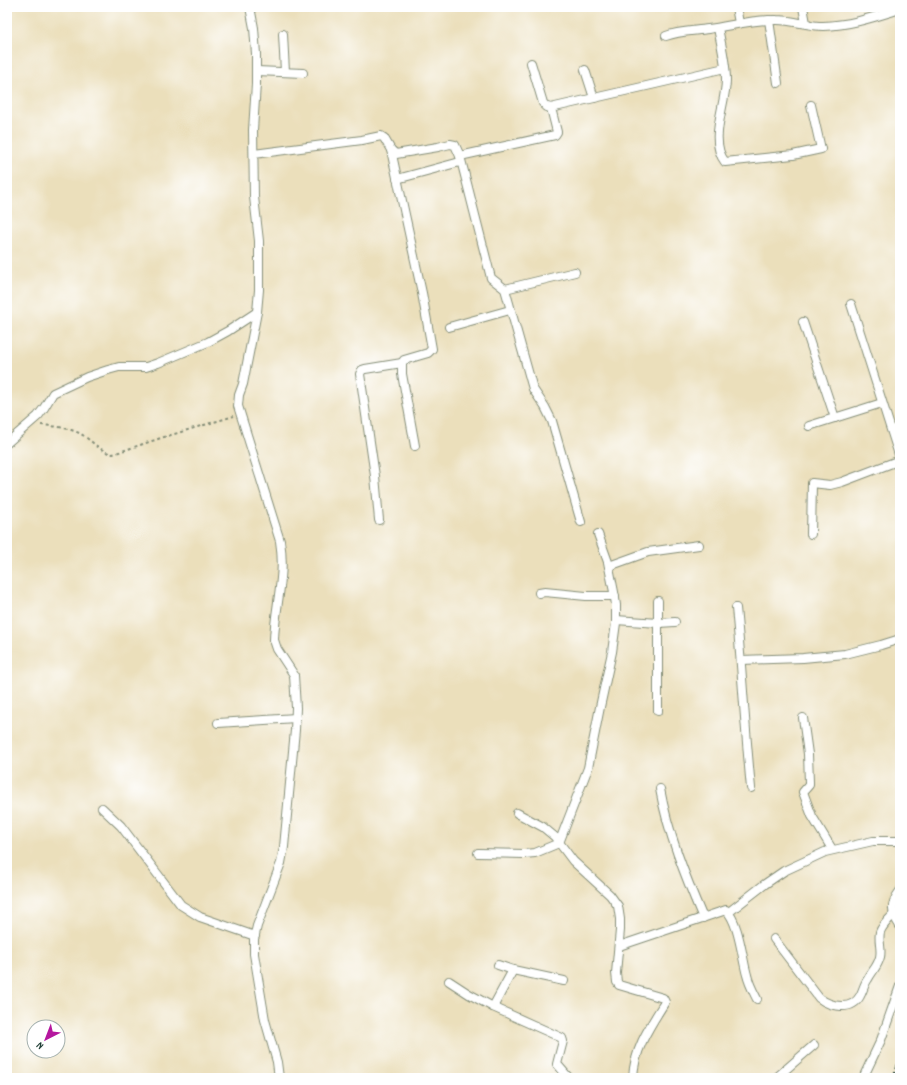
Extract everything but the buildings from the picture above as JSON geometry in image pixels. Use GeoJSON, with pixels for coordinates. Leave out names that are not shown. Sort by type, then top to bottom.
{"type":"FeatureCollection","features":[{"type":"Feature","properties":{"kind":"street"},"geometry":{"type":"LineString","coordinates":[[250,7],[254,28],[257,71],[253,130],[254,197],[259,241],[259,290],[257,312],[238,406],[280,541],[283,563],[274,640],[277,649],[294,675],[296,718],[284,848],[281,863],[260,917],[255,936],[254,954],[265,1020],[277,1062],[279,1078]]}},
{"type":"Feature","properties":{"kind":"street"},"geometry":{"type":"LineString","coordinates":[[288,7],[301,7]]}},
{"type":"Feature","properties":{"kind":"street"},"geometry":{"type":"LineString","coordinates":[[736,7],[739,23]]}},
{"type":"Feature","properties":{"kind":"street"},"geometry":{"type":"LineString","coordinates":[[803,7],[806,23]]}},
{"type":"Feature","properties":{"kind":"street"},"geometry":{"type":"LineString","coordinates":[[666,36],[674,33],[683,33],[718,28],[739,23],[769,20],[822,26],[862,21],[900,9]]}},
{"type":"Feature","properties":{"kind":"street"},"geometry":{"type":"LineString","coordinates":[[769,20],[778,83]]}},
{"type":"Feature","properties":{"kind":"street"},"geometry":{"type":"LineString","coordinates":[[718,28],[726,80],[718,134],[718,144],[722,158],[725,162],[793,155],[821,149],[811,106]]}},
{"type":"Feature","properties":{"kind":"street"},"geometry":{"type":"LineString","coordinates":[[283,34],[285,72]]}},
{"type":"Feature","properties":{"kind":"street"},"geometry":{"type":"LineString","coordinates":[[531,63],[543,103],[547,107],[551,108],[725,68]]}},
{"type":"Feature","properties":{"kind":"street"},"geometry":{"type":"LineString","coordinates":[[585,70],[594,98]]}},
{"type":"Feature","properties":{"kind":"street"},"geometry":{"type":"LineString","coordinates":[[257,71],[303,73]]}},
{"type":"Feature","properties":{"kind":"street"},"geometry":{"type":"LineString","coordinates":[[397,179],[460,159],[555,135],[557,132],[551,108]]}},
{"type":"Feature","properties":{"kind":"street"},"geometry":{"type":"LineString","coordinates":[[254,154],[362,140],[380,136],[384,138],[391,150],[422,293],[432,349],[428,353],[404,360],[402,363],[365,369],[362,370],[360,374],[375,476],[379,520]]}},
{"type":"Feature","properties":{"kind":"street"},"geometry":{"type":"LineString","coordinates":[[391,150],[396,154],[450,144],[454,145],[460,159],[492,278],[505,289],[533,389],[552,421],[581,522]]}},
{"type":"Feature","properties":{"kind":"street"},"geometry":{"type":"LineString","coordinates":[[505,289],[575,272]]}},
{"type":"Feature","properties":{"kind":"street"},"geometry":{"type":"LineString","coordinates":[[810,534],[812,483],[830,485],[842,482],[900,459],[851,304]]}},
{"type":"Feature","properties":{"kind":"street"},"geometry":{"type":"LineString","coordinates":[[450,327],[510,310]]}},
{"type":"Feature","properties":{"kind":"street"},"geometry":{"type":"LineString","coordinates":[[7,443],[28,425],[44,408],[53,393],[64,387],[87,376],[114,369],[146,367],[158,363],[208,342],[257,312]]}},
{"type":"Feature","properties":{"kind":"street"},"geometry":{"type":"LineString","coordinates":[[803,322],[835,418]]}},
{"type":"Feature","properties":{"kind":"street"},"geometry":{"type":"LineString","coordinates":[[402,363],[402,374],[415,446]]}},
{"type":"Feature","properties":{"kind":"street"},"geometry":{"type":"LineString","coordinates":[[809,426],[882,403]]}},
{"type":"Feature","properties":{"kind":"street"},"geometry":{"type":"LineString","coordinates":[[478,853],[535,853],[559,843],[588,768],[612,652],[616,620],[615,596],[609,566],[598,534]]}},
{"type":"Feature","properties":{"kind":"street"},"geometry":{"type":"LineString","coordinates":[[609,566],[648,552],[699,545]]}},
{"type":"Feature","properties":{"kind":"street"},"geometry":{"type":"LineString","coordinates":[[539,593],[545,592],[586,596],[615,596]]}},
{"type":"Feature","properties":{"kind":"street"},"geometry":{"type":"LineString","coordinates":[[658,600],[658,711]]}},
{"type":"Feature","properties":{"kind":"street"},"geometry":{"type":"LineString","coordinates":[[736,608],[741,660],[744,722],[751,788]]}},
{"type":"Feature","properties":{"kind":"street"},"geometry":{"type":"LineString","coordinates":[[616,620],[658,623],[676,622]]}},
{"type":"Feature","properties":{"kind":"street"},"geometry":{"type":"LineString","coordinates":[[741,660],[845,654],[881,646],[900,639]]}},
{"type":"Feature","properties":{"kind":"street"},"geometry":{"type":"LineString","coordinates":[[218,723],[296,718]]}},
{"type":"Feature","properties":{"kind":"street"},"geometry":{"type":"LineString","coordinates":[[803,718],[808,754],[809,785],[803,792],[812,816],[832,849]]}},
{"type":"Feature","properties":{"kind":"street"},"geometry":{"type":"LineString","coordinates":[[660,789],[677,851],[703,918]]}},
{"type":"Feature","properties":{"kind":"street"},"geometry":{"type":"LineString","coordinates":[[102,808],[121,826],[181,905],[200,917],[255,936]]}},
{"type":"Feature","properties":{"kind":"street"},"geometry":{"type":"LineString","coordinates":[[517,813],[543,827],[555,837],[573,861],[610,895],[618,906],[620,919],[616,973],[617,982],[619,985],[663,998],[665,1002],[642,1040],[633,1069],[633,1078]]}},
{"type":"Feature","properties":{"kind":"street"},"geometry":{"type":"LineString","coordinates":[[729,912],[784,871],[832,849],[873,841],[900,841]]}},
{"type":"Feature","properties":{"kind":"street"},"geometry":{"type":"LineString","coordinates":[[900,891],[892,909],[893,915],[900,926]]}},
{"type":"Feature","properties":{"kind":"street"},"geometry":{"type":"LineString","coordinates":[[619,946],[726,910],[729,912]]}},
{"type":"Feature","properties":{"kind":"street"},"geometry":{"type":"LineString","coordinates":[[729,912],[735,926],[747,976],[756,999]]}},
{"type":"Feature","properties":{"kind":"street"},"geometry":{"type":"LineString","coordinates":[[774,939],[819,998],[825,1003],[840,1006],[850,1005],[860,997],[868,979],[878,963],[880,955],[880,931],[893,915]]}},
{"type":"Feature","properties":{"kind":"street"},"geometry":{"type":"LineString","coordinates":[[498,965],[513,970],[564,981]]}},
{"type":"Feature","properties":{"kind":"street"},"geometry":{"type":"LineString","coordinates":[[493,1007],[513,970]]}},
{"type":"Feature","properties":{"kind":"street"},"geometry":{"type":"LineString","coordinates":[[449,981],[493,1007],[562,1038],[563,1041],[557,1064],[569,1078]]}},
{"type":"Feature","properties":{"kind":"street"},"geometry":{"type":"LineString","coordinates":[[863,1078],[881,1040],[900,986]]}},
{"type":"Feature","properties":{"kind":"street"},"geometry":{"type":"LineString","coordinates":[[776,1078],[814,1045]]}},
{"type":"Feature","properties":{"kind":"path"},"geometry":{"type":"LineString","coordinates":[[28,425],[43,425],[75,431],[92,440],[106,452],[113,454],[185,430],[240,414]]}},
{"type":"Feature","properties":{"kind":"railway"},"geometry":{"type":"LineString","coordinates":[[894,1078],[900,1059]]}}]}
